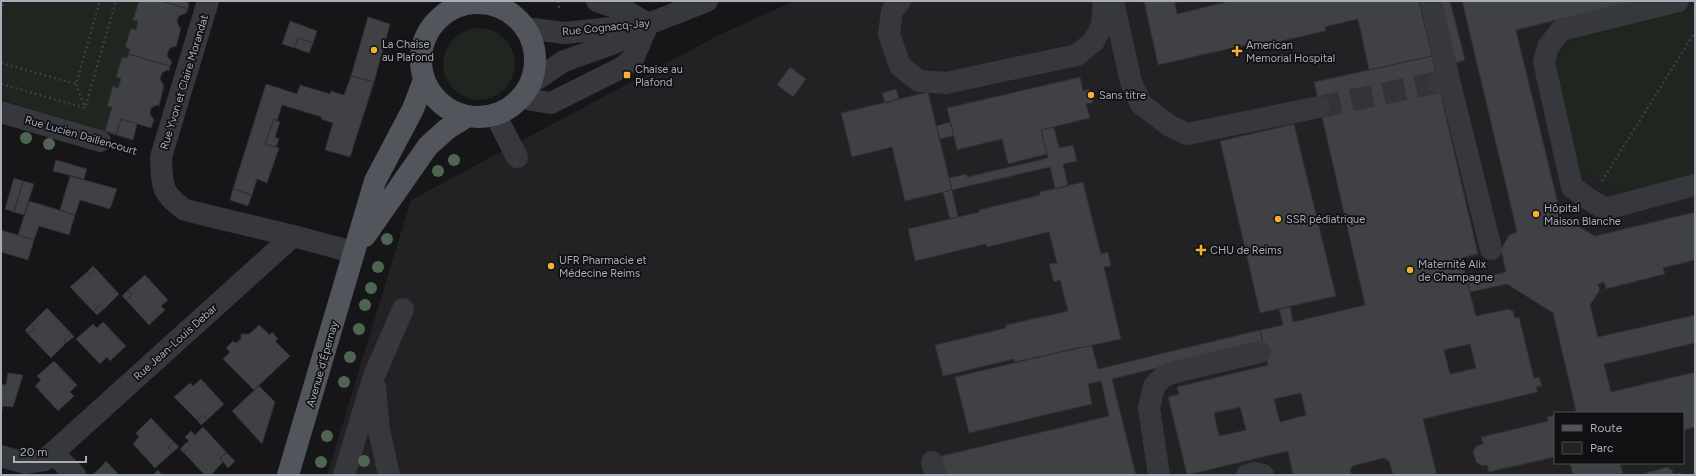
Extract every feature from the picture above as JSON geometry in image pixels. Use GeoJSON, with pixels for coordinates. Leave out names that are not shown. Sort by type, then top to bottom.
{"type":"FeatureCollection","features":[{"type":"Feature","properties":{"kind":"main road"},"geometry":{"type":"LineString","coordinates":[[474,3],[494,3],[507,11],[525,28],[532,41],[535,55],[534,70],[525,91],[509,108],[495,114],[482,117],[468,116],[449,110],[434,97],[424,80],[421,66],[421,51],[425,37],[444,8],[474,3]]}},
{"type":"Feature","properties":{"kind":"main road","name":"Avenue d'Épernay"},"geometry":{"type":"LineString","coordinates":[[288,475],[375,181],[413,109],[424,80]]}},
{"type":"Feature","properties":{"kind":"main road"},"geometry":{"type":"LineString","coordinates":[[353,252],[428,146],[448,129],[468,116]]}},
{"type":"Feature","properties":{"kind":"street","name":"Rue Yvon et Claire Morandat"},"geometry":{"type":"LineString","coordinates":[[208,1],[161,157],[162,183],[172,200],[186,210],[293,236]]}},
{"type":"Feature","properties":{"kind":"street"},"geometry":{"type":"LineString","coordinates":[[597,1],[626,11],[648,24]]}},
{"type":"Feature","properties":{"kind":"street","name":"Rue Cognacq-Jay"},"geometry":{"type":"LineString","coordinates":[[525,28],[565,33],[648,24],[708,1]]}},
{"type":"Feature","properties":{"kind":"street"},"geometry":{"type":"LineString","coordinates":[[900,1],[892,11],[889,34],[900,66],[919,81],[946,83],[1077,55],[1094,41],[1100,30],[1102,25],[1104,1]]}},
{"type":"Feature","properties":{"kind":"street"},"geometry":{"type":"LineString","coordinates":[[1113,1],[1131,82],[1141,104],[1178,131],[1187,134],[1319,107]]}},
{"type":"Feature","properties":{"kind":"street"},"geometry":{"type":"LineString","coordinates":[[1431,1],[1443,81],[1491,249]]}},
{"type":"Feature","properties":{"kind":"street"},"geometry":{"type":"LineString","coordinates":[[1678,1],[1561,30],[1548,47],[1544,62],[1572,187],[1590,200],[1605,208],[1695,185]]}},
{"type":"Feature","properties":{"kind":"street"},"geometry":{"type":"LineString","coordinates":[[648,24],[634,57],[623,68],[551,103],[532,100],[525,91],[564,61],[615,43],[648,24]]}},
{"type":"Feature","properties":{"kind":"street","name":"Rue Lucien Daillencourt"},"geometry":{"type":"LineString","coordinates":[[1,112],[100,141]]}},
{"type":"Feature","properties":{"kind":"street"},"geometry":{"type":"LineString","coordinates":[[495,114],[517,157]]}},
{"type":"Feature","properties":{"kind":"street"},"geometry":{"type":"LineString","coordinates":[[293,236],[353,252]]}},
{"type":"Feature","properties":{"kind":"street","name":"Rue Jean-Louis Debar"},"geometry":{"type":"LineString","coordinates":[[1,456],[25,463],[45,460],[293,236]]}},
{"type":"Feature","properties":{"kind":"street"},"geometry":{"type":"LineString","coordinates":[[344,475],[374,376],[403,309]]}},
{"type":"Feature","properties":{"kind":"street"},"geometry":{"type":"LineString","coordinates":[[1159,475],[1149,408],[1154,386],[1164,376],[1179,370],[1260,352]]}},
{"type":"Feature","properties":{"kind":"street"},"geometry":{"type":"LineString","coordinates":[[374,376],[379,430],[389,475]]}},
{"type":"Feature","properties":{"kind":"street"},"geometry":{"type":"LineString","coordinates":[[53,453],[75,475]]}},
{"type":"Feature","properties":{"kind":"street"},"geometry":{"type":"LineString","coordinates":[[1247,475],[1254,473],[1263,475]]}},
{"type":"Feature","properties":{"kind":"path"},"geometry":{"type":"LineString","coordinates":[[1,10],[4,1]]}},
{"type":"Feature","properties":{"kind":"path"},"geometry":{"type":"LineString","coordinates":[[85,108],[76,84],[100,1]]}},
{"type":"Feature","properties":{"kind":"path"},"geometry":{"type":"LineString","coordinates":[[85,108],[116,1]]}},
{"type":"Feature","properties":{"kind":"path"},"geometry":{"type":"LineString","coordinates":[[393,1],[397,2]]}},
{"type":"Feature","properties":{"kind":"path"},"geometry":{"type":"LineString","coordinates":[[1590,200],[1695,32]]}},
{"type":"Feature","properties":{"kind":"path"},"geometry":{"type":"LineString","coordinates":[[1,63],[76,84]]}},
{"type":"Feature","properties":{"kind":"path"},"geometry":{"type":"LineString","coordinates":[[1,84],[85,108]]}},
{"type":"Feature","properties":{"kind":"path","name":"Rue Lucien Daillencourt"},"geometry":{"type":"LineString","coordinates":[[100,141],[161,157]]}},
{"type":"Feature","properties":{"kind":"shaded area","name":"CHU de Reims"},"geometry":{"type":"Polygon","coordinates":[[[794,1],[1695,1],[1695,475],[327,475],[411,200],[719,35],[794,1]]]}},
{"type":"Feature","properties":{"kind":"green space"},"geometry":{"type":"Polygon","coordinates":[[[1,1],[139,1],[133,20],[138,21],[136,30],[131,28],[125,47],[130,49],[118,88],[113,86],[107,106],[112,107],[105,131],[1,100],[1,1]]]}},
{"type":"Feature","properties":{"kind":"green space"},"geometry":{"type":"Polygon","coordinates":[[[1679,11],[1695,20],[1695,177],[1629,193],[1576,166],[1554,67],[1578,37],[1679,11]]]}},
{"type":"Feature","properties":{"kind":"green space"},"geometry":{"type":"Polygon","coordinates":[[[479,28],[499,34],[509,44],[515,64],[509,84],[499,94],[479,100],[459,94],[449,84],[443,64],[449,44],[459,34],[479,28]]]}},
{"type":"Feature","properties":{"kind":"building"},"geometry":{"type":"Polygon","coordinates":[[[139,1],[162,1],[188,9],[186,13],[179,16],[177,21],[179,27],[181,28],[176,47],[174,46],[169,49],[167,56],[172,62],[170,66],[128,54],[130,49],[125,47],[131,28],[136,30],[138,21],[133,20],[139,1]]]}},
{"type":"Feature","properties":{"kind":"building"},"geometry":{"type":"Polygon","coordinates":[[[162,1],[186,1],[189,4],[188,9],[162,1]]]}},
{"type":"Feature","properties":{"kind":"building","name":"American Memorial Hospital"},"geometry":{"type":"Polygon","coordinates":[[[1144,1],[1182,1],[1175,3],[1177,14],[1230,1],[1419,1],[1432,56],[1369,70],[1358,19],[1325,27],[1326,31],[1255,47],[1254,43],[1158,65],[1144,1]]]}},
{"type":"Feature","properties":{"kind":"building"},"geometry":{"type":"Polygon","coordinates":[[[1440,1],[1450,1],[1465,60],[1456,63],[1440,1]]]}},
{"type":"Feature","properties":{"kind":"building","name":"Hôpital Maison Blanche"},"geometry":{"type":"Polygon","coordinates":[[[1462,1],[1636,1],[1516,30],[1561,216],[1595,236],[1695,212],[1695,260],[1663,268],[1665,274],[1606,289],[1604,282],[1598,284],[1600,290],[1590,305],[1598,337],[1695,315],[1695,343],[1604,364],[1611,392],[1695,372],[1695,427],[1684,430],[1684,412],[1571,412],[1576,411],[1553,313],[1507,284],[1470,292],[1466,281],[1506,272],[1501,249],[1509,235],[1517,232],[1462,1]]]}},
{"type":"Feature","properties":{"kind":"building"},"geometry":{"type":"Polygon","coordinates":[[[368,17],[390,24],[374,82],[351,76],[368,17]]]}},
{"type":"Feature","properties":{"kind":"building"},"geometry":{"type":"Polygon","coordinates":[[[290,21],[317,31],[313,43],[298,38],[295,48],[282,44],[290,21]]]}},
{"type":"Feature","properties":{"kind":"building"},"geometry":{"type":"Polygon","coordinates":[[[298,38],[313,43],[309,53],[295,48],[298,38]]]}},
{"type":"Feature","properties":{"kind":"building"},"geometry":{"type":"Polygon","coordinates":[[[128,54],[170,66],[169,71],[167,70],[162,73],[160,79],[164,85],[159,106],[157,105],[151,108],[150,114],[154,120],[151,128],[121,119],[116,135],[105,131],[112,107],[107,106],[113,86],[118,88],[121,79],[116,77],[122,57],[127,58],[128,54]]]}},
{"type":"Feature","properties":{"kind":"building","name":"Maternité Alix de Champagne"},"geometry":{"type":"Polygon","coordinates":[[[1432,56],[1478,254],[1461,258],[1476,316],[1508,309],[1513,311],[1515,318],[1519,317],[1534,378],[1539,377],[1542,386],[1536,387],[1538,392],[1423,419],[1437,475],[1393,475],[1389,461],[1384,458],[1353,466],[1350,470],[1352,475],[1293,475],[1288,451],[1187,475],[1168,397],[1179,394],[1177,387],[1268,365],[1260,330],[1283,325],[1279,309],[1290,307],[1293,322],[1365,305],[1314,82],[1432,56]],[[1470,344],[1444,350],[1450,374],[1476,368],[1470,344]],[[1301,393],[1274,399],[1280,422],[1306,415],[1301,393]],[[1240,407],[1214,413],[1219,436],[1246,430],[1240,407]]]}},
{"type":"Feature","properties":{"kind":"building"},"geometry":{"type":"Polygon","coordinates":[[[790,67],[806,79],[793,97],[777,85],[790,67]]]}},
{"type":"Feature","properties":{"kind":"building"},"geometry":{"type":"Polygon","coordinates":[[[351,76],[374,82],[350,157],[325,150],[333,123],[321,119],[322,117],[282,105],[277,121],[274,119],[265,144],[279,148],[267,183],[257,179],[252,195],[233,189],[266,84],[297,94],[300,85],[330,94],[331,91],[344,95],[351,76]]]}},
{"type":"Feature","properties":{"kind":"building"},"geometry":{"type":"Polygon","coordinates":[[[1080,77],[1083,91],[1089,89],[1093,103],[1086,104],[1090,118],[1041,130],[1047,154],[1008,164],[1002,139],[957,150],[947,108],[1080,77]]]}},
{"type":"Feature","properties":{"kind":"building"},"geometry":{"type":"Polygon","coordinates":[[[896,89],[899,99],[885,103],[882,93],[896,89]]]}},
{"type":"Feature","properties":{"kind":"building"},"geometry":{"type":"Polygon","coordinates":[[[928,92],[952,190],[905,201],[892,147],[852,157],[841,113],[928,92]]]}},
{"type":"Feature","properties":{"kind":"building"},"geometry":{"type":"Polygon","coordinates":[[[121,119],[137,124],[133,140],[116,135],[121,119]]]}},
{"type":"Feature","properties":{"kind":"building"},"geometry":{"type":"Polygon","coordinates":[[[274,119],[280,122],[275,137],[279,139],[276,147],[265,144],[274,119]]]}},
{"type":"Feature","properties":{"kind":"building"},"geometry":{"type":"Polygon","coordinates":[[[950,122],[954,136],[940,139],[936,126],[950,122]]]}},
{"type":"Feature","properties":{"kind":"building","name":"SSR pédiatrique"},"geometry":{"type":"Polygon","coordinates":[[[1294,124],[1336,296],[1260,313],[1220,141],[1294,124]]]}},
{"type":"Feature","properties":{"kind":"building"},"geometry":{"type":"Polygon","coordinates":[[[1054,127],[1059,148],[1073,145],[1077,161],[1063,164],[1068,186],[1055,189],[1050,167],[952,190],[949,178],[967,174],[967,177],[1048,158],[1041,130],[1054,127]]]}},
{"type":"Feature","properties":{"kind":"building"},"geometry":{"type":"Polygon","coordinates":[[[56,160],[87,169],[84,179],[53,171],[56,160]]]}},
{"type":"Feature","properties":{"kind":"building"},"geometry":{"type":"Polygon","coordinates":[[[70,176],[117,189],[110,209],[80,200],[75,215],[60,210],[70,176]]]}},
{"type":"Feature","properties":{"kind":"building"},"geometry":{"type":"Polygon","coordinates":[[[14,178],[23,181],[14,212],[5,209],[14,178]]]}},
{"type":"Feature","properties":{"kind":"building"},"geometry":{"type":"Polygon","coordinates":[[[23,181],[34,184],[24,215],[14,212],[23,181]]]}},
{"type":"Feature","properties":{"kind":"building"},"geometry":{"type":"Polygon","coordinates":[[[1083,182],[1101,254],[1108,252],[1111,266],[1104,267],[1121,339],[1015,362],[1014,359],[943,376],[935,345],[1006,328],[1006,325],[1068,311],[1060,280],[1054,282],[1049,264],[1057,263],[1049,232],[987,247],[986,244],[915,261],[908,229],[979,212],[979,210],[1040,195],[1040,192],[1083,182]]]}},
{"type":"Feature","properties":{"kind":"building"},"geometry":{"type":"Polygon","coordinates":[[[233,189],[252,195],[248,206],[230,200],[233,189]]]}},
{"type":"Feature","properties":{"kind":"building"},"geometry":{"type":"Polygon","coordinates":[[[952,190],[958,217],[950,219],[943,192],[952,190]]]}},
{"type":"Feature","properties":{"kind":"building"},"geometry":{"type":"Polygon","coordinates":[[[29,201],[75,215],[69,235],[39,226],[34,240],[18,235],[29,201]]]}},
{"type":"Feature","properties":{"kind":"building"},"geometry":{"type":"Polygon","coordinates":[[[1,230],[34,240],[28,260],[1,252],[1,230]]]}},
{"type":"Feature","properties":{"kind":"building"},"geometry":{"type":"Polygon","coordinates":[[[93,266],[96,269],[90,275],[87,272],[93,266]]]}},
{"type":"Feature","properties":{"kind":"building"},"geometry":{"type":"Polygon","coordinates":[[[96,269],[119,294],[104,309],[100,305],[93,311],[70,287],[87,272],[90,275],[96,269]]]}},
{"type":"Feature","properties":{"kind":"building"},"geometry":{"type":"Polygon","coordinates":[[[145,275],[168,300],[161,306],[165,310],[149,325],[126,300],[132,295],[128,290],[145,275]]]}},
{"type":"Feature","properties":{"kind":"building"},"geometry":{"type":"Polygon","coordinates":[[[128,290],[132,295],[126,300],[122,296],[128,290]]]}},
{"type":"Feature","properties":{"kind":"building"},"geometry":{"type":"Polygon","coordinates":[[[100,305],[104,309],[97,315],[93,311],[100,305]]]}},
{"type":"Feature","properties":{"kind":"building"},"geometry":{"type":"Polygon","coordinates":[[[47,308],[71,333],[64,340],[66,343],[51,358],[28,334],[35,328],[31,324],[47,308]]]}},
{"type":"Feature","properties":{"kind":"building"},"geometry":{"type":"Polygon","coordinates":[[[103,322],[126,346],[110,361],[107,357],[100,364],[76,339],[93,324],[97,328],[103,322]]]}},
{"type":"Feature","properties":{"kind":"building"},"geometry":{"type":"Polygon","coordinates":[[[31,324],[35,328],[28,334],[25,330],[31,324]]]}},
{"type":"Feature","properties":{"kind":"building"},"geometry":{"type":"Polygon","coordinates":[[[259,325],[270,335],[272,332],[278,339],[275,341],[290,356],[254,390],[223,359],[230,352],[226,348],[233,341],[236,343],[241,339],[241,334],[249,334],[259,325]]]}},
{"type":"Feature","properties":{"kind":"building"},"geometry":{"type":"Polygon","coordinates":[[[1260,330],[1263,342],[1112,379],[1136,475],[946,475],[941,456],[1109,416],[1101,381],[1088,384],[1092,404],[969,433],[955,377],[1077,348],[1092,346],[1098,369],[1260,330]]]}},
{"type":"Feature","properties":{"kind":"building"},"geometry":{"type":"Polygon","coordinates":[[[71,333],[74,337],[66,343],[64,340],[71,333]]]}},
{"type":"Feature","properties":{"kind":"building"},"geometry":{"type":"Polygon","coordinates":[[[54,361],[77,385],[70,392],[74,396],[58,411],[35,386],[41,380],[37,376],[54,361]]]}},
{"type":"Feature","properties":{"kind":"building"},"geometry":{"type":"Polygon","coordinates":[[[8,373],[23,375],[13,407],[3,406],[1,414],[1,384],[6,385],[8,373]]]}},
{"type":"Feature","properties":{"kind":"building"},"geometry":{"type":"Polygon","coordinates":[[[201,379],[224,404],[207,420],[203,415],[197,420],[174,397],[190,383],[193,386],[201,379]]]}},
{"type":"Feature","properties":{"kind":"building"},"geometry":{"type":"Polygon","coordinates":[[[259,386],[275,402],[262,444],[232,411],[259,386]]]}},
{"type":"Feature","properties":{"kind":"building"},"geometry":{"type":"Polygon","coordinates":[[[203,415],[207,420],[201,425],[197,420],[203,415]]]}},
{"type":"Feature","properties":{"kind":"building"},"geometry":{"type":"Polygon","coordinates":[[[1554,415],[1554,457],[1489,472],[1487,465],[1482,466],[1476,462],[1473,452],[1476,446],[1483,444],[1481,437],[1548,421],[1547,417],[1554,415]]]}},
{"type":"Feature","properties":{"kind":"building"},"geometry":{"type":"Polygon","coordinates":[[[151,418],[174,442],[168,447],[173,452],[155,468],[133,444],[139,437],[136,433],[151,418]]]}},
{"type":"Feature","properties":{"kind":"building"},"geometry":{"type":"Polygon","coordinates":[[[203,427],[227,453],[220,458],[223,462],[211,475],[205,475],[184,453],[191,446],[185,437],[191,431],[195,435],[203,427]]]}},
{"type":"Feature","properties":{"kind":"building"},"geometry":{"type":"Polygon","coordinates":[[[174,442],[179,447],[173,452],[168,447],[174,442]]]}},
{"type":"Feature","properties":{"kind":"building"},"geometry":{"type":"Polygon","coordinates":[[[187,442],[191,446],[184,453],[180,449],[187,442]]]}},
{"type":"Feature","properties":{"kind":"building"},"geometry":{"type":"Polygon","coordinates":[[[227,453],[235,461],[228,468],[220,458],[227,453]]]}},
{"type":"Feature","properties":{"kind":"building"},"geometry":{"type":"Polygon","coordinates":[[[106,461],[119,475],[92,475],[101,467],[106,461]]]}},
{"type":"Feature","properties":{"kind":"building"},"geometry":{"type":"Polygon","coordinates":[[[1570,464],[1620,464],[1623,475],[1573,475],[1570,464]]]}},
{"type":"Feature","properties":{"kind":"building"},"geometry":{"type":"Polygon","coordinates":[[[1667,467],[1673,471],[1673,474],[1681,473],[1682,475],[1639,475],[1667,467]]]}},
{"type":"Feature","properties":{"kind":"building"},"geometry":{"type":"Polygon","coordinates":[[[158,470],[161,474],[160,475],[153,475],[158,470]]]}},
{"type":"Feature","properties":{"kind":"tunnel"},"geometry":{"type":"LineString","coordinates":[[1319,107],[1438,82]]}},
{"type":"Feature","properties":{"kind":"place","name":"La Chaise au Plafond"},"geometry":{"type":"Point","coordinates":[374,50]}},
{"type":"Feature","properties":{"kind":"place","name":"American Memorial Hospital"},"geometry":{"type":"Point","coordinates":[1237,51]}},
{"type":"Feature","properties":{"kind":"place","name":"Chaise au Plafond"},"geometry":{"type":"Point","coordinates":[627,75]}},
{"type":"Feature","properties":{"kind":"place","name":"Sans titre"},"geometry":{"type":"Point","coordinates":[1091,95]}},
{"type":"Feature","properties":{"kind":"place","name":"Hôpital Maison Blanche"},"geometry":{"type":"Point","coordinates":[1536,214]}},
{"type":"Feature","properties":{"kind":"place","name":"SSR pédiatrique"},"geometry":{"type":"Point","coordinates":[1278,219]}},
{"type":"Feature","properties":{"kind":"place","name":"CHU de Reims"},"geometry":{"type":"Point","coordinates":[1201,250]}},
{"type":"Feature","properties":{"kind":"place","name":"UFR Pharmacie et Médecine Reims"},"geometry":{"type":"Point","coordinates":[551,266]}},
{"type":"Feature","properties":{"kind":"place","name":"Maternité Alix de Champagne"},"geometry":{"type":"Point","coordinates":[1410,270]}}]}
